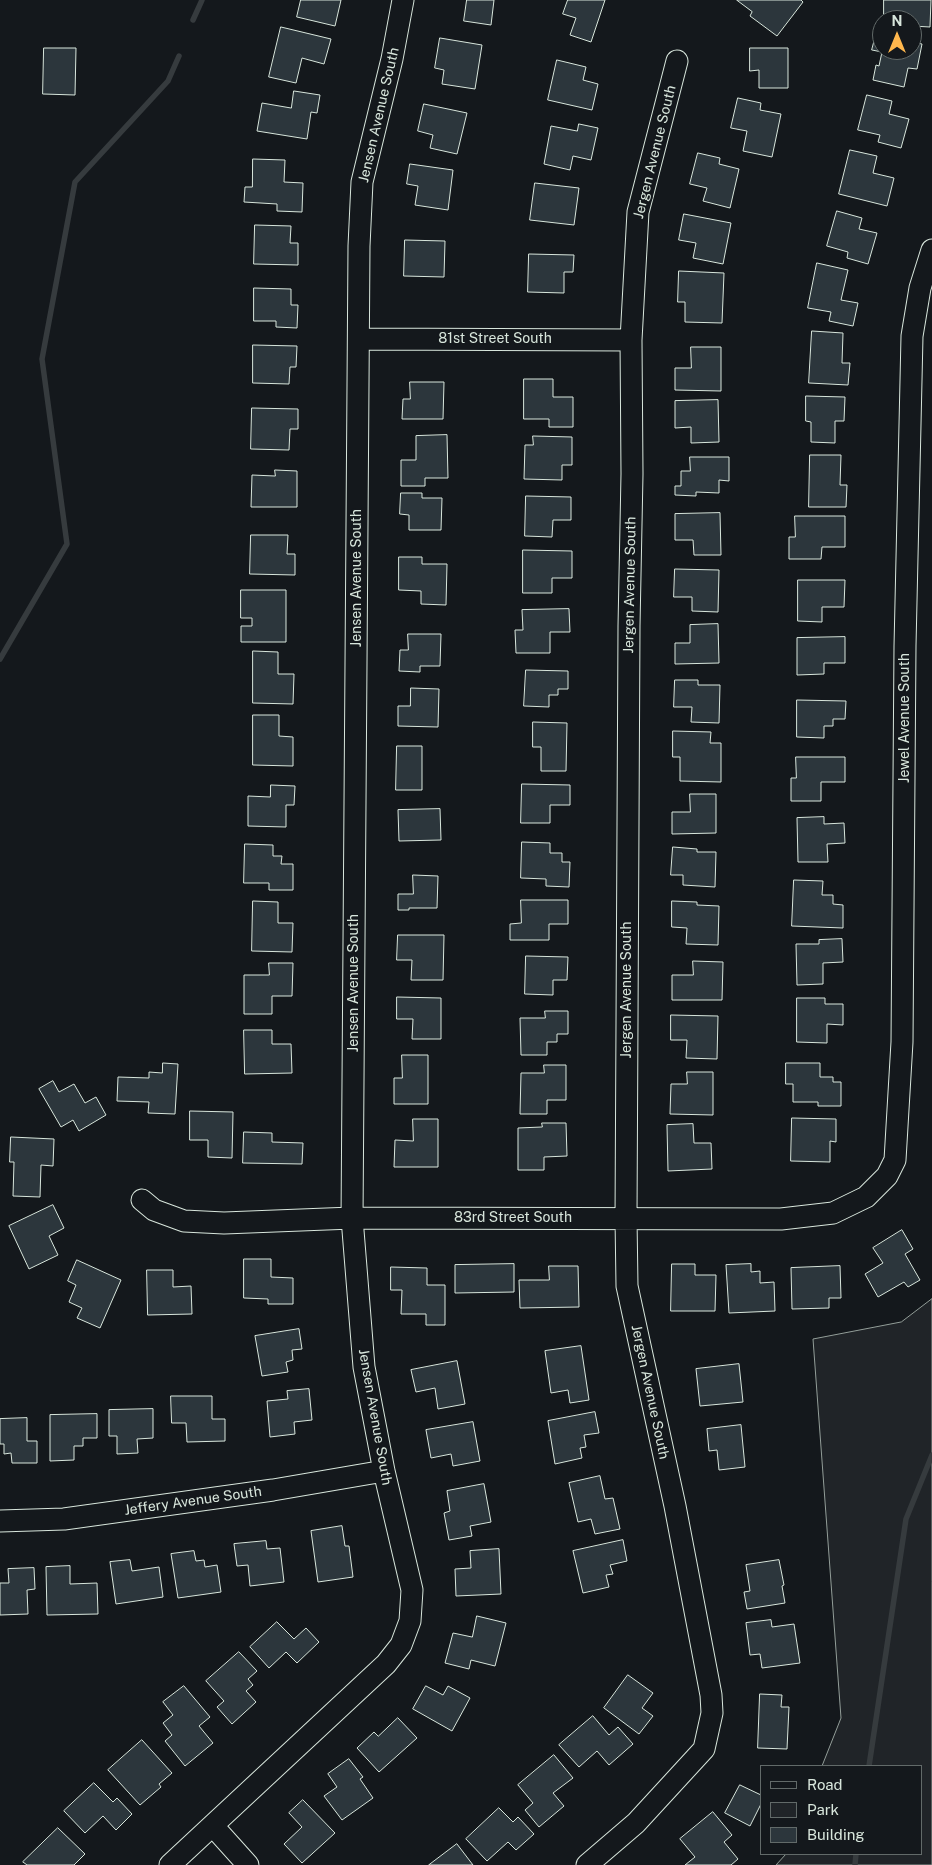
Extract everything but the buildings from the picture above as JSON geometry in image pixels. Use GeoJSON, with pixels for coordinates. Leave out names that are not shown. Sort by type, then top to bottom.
{"type":"FeatureCollection","features":[{"type":"Feature","properties":{"kind":"street","name":"Jensen Avenue South"},"geometry":{"type":"LineString","coordinates":[[170,1865],[386,1664],[401,1644],[410,1621],[412,1590],[384,1471],[364,1367],[352,1218],[359,246],[362,182],[392,60],[402,0]]}},
{"type":"Feature","properties":{"kind":"street","name":"Jergen Avenue South"},"geometry":{"type":"LineString","coordinates":[[587,1865],[636,1824],[704,1748],[712,1713],[711,1695],[677,1515],[627,1286],[628,636],[632,474],[631,340],[638,212],[677,61]]}},
{"type":"Feature","properties":{"kind":"street","name":"Jewel Avenue South"},"geometry":{"type":"LineString","coordinates":[[880,1183],[887,1176],[895,1160],[902,1042],[905,646],[912,336],[920,288],[932,250]]}},
{"type":"Feature","properties":{"kind":"street","name":"81st Street South"},"geometry":{"type":"LineString","coordinates":[[359,338],[631,340]]}},
{"type":"Feature","properties":{"kind":"street","name":"83rd Street South"},"geometry":{"type":"LineString","coordinates":[[142,1200],[154,1210],[184,1221],[224,1223],[352,1218],[782,1219],[833,1213],[866,1197],[880,1183]]}},
{"type":"Feature","properties":{"kind":"street","name":"Jeffery Avenue South"},"geometry":{"type":"LineString","coordinates":[[0,1521],[64,1519],[273,1490],[384,1471]]}},
{"type":"Feature","properties":{"kind":"street"},"geometry":{"type":"LineString","coordinates":[[214,1826],[248,1865]]}},
{"type":"Feature","properties":{"kind":"green space"},"geometry":{"type":"Polygon","coordinates":[[[932,1299],[932,1865],[776,1865],[785,1855],[922,1855],[922,1765],[822,1765],[841,1718],[813,1339],[901,1322],[932,1299]]]}},
{"type":"Feature","properties":{"kind":"waterway"},"geometry":{"type":"LineString","coordinates":[[193,20],[202,0]]}},
{"type":"Feature","properties":{"kind":"waterway"},"geometry":{"type":"LineString","coordinates":[[0,659],[67,544],[42,359],[75,182],[168,81],[179,56]]}},
{"type":"Feature","properties":{"kind":"waterway"},"geometry":{"type":"LineString","coordinates":[[869,1765],[906,1519],[932,1455]]}},
{"type":"Feature","properties":{"kind":"waterway"},"geometry":{"type":"LineString","coordinates":[[855,1865],[856,1855]]}}]}
